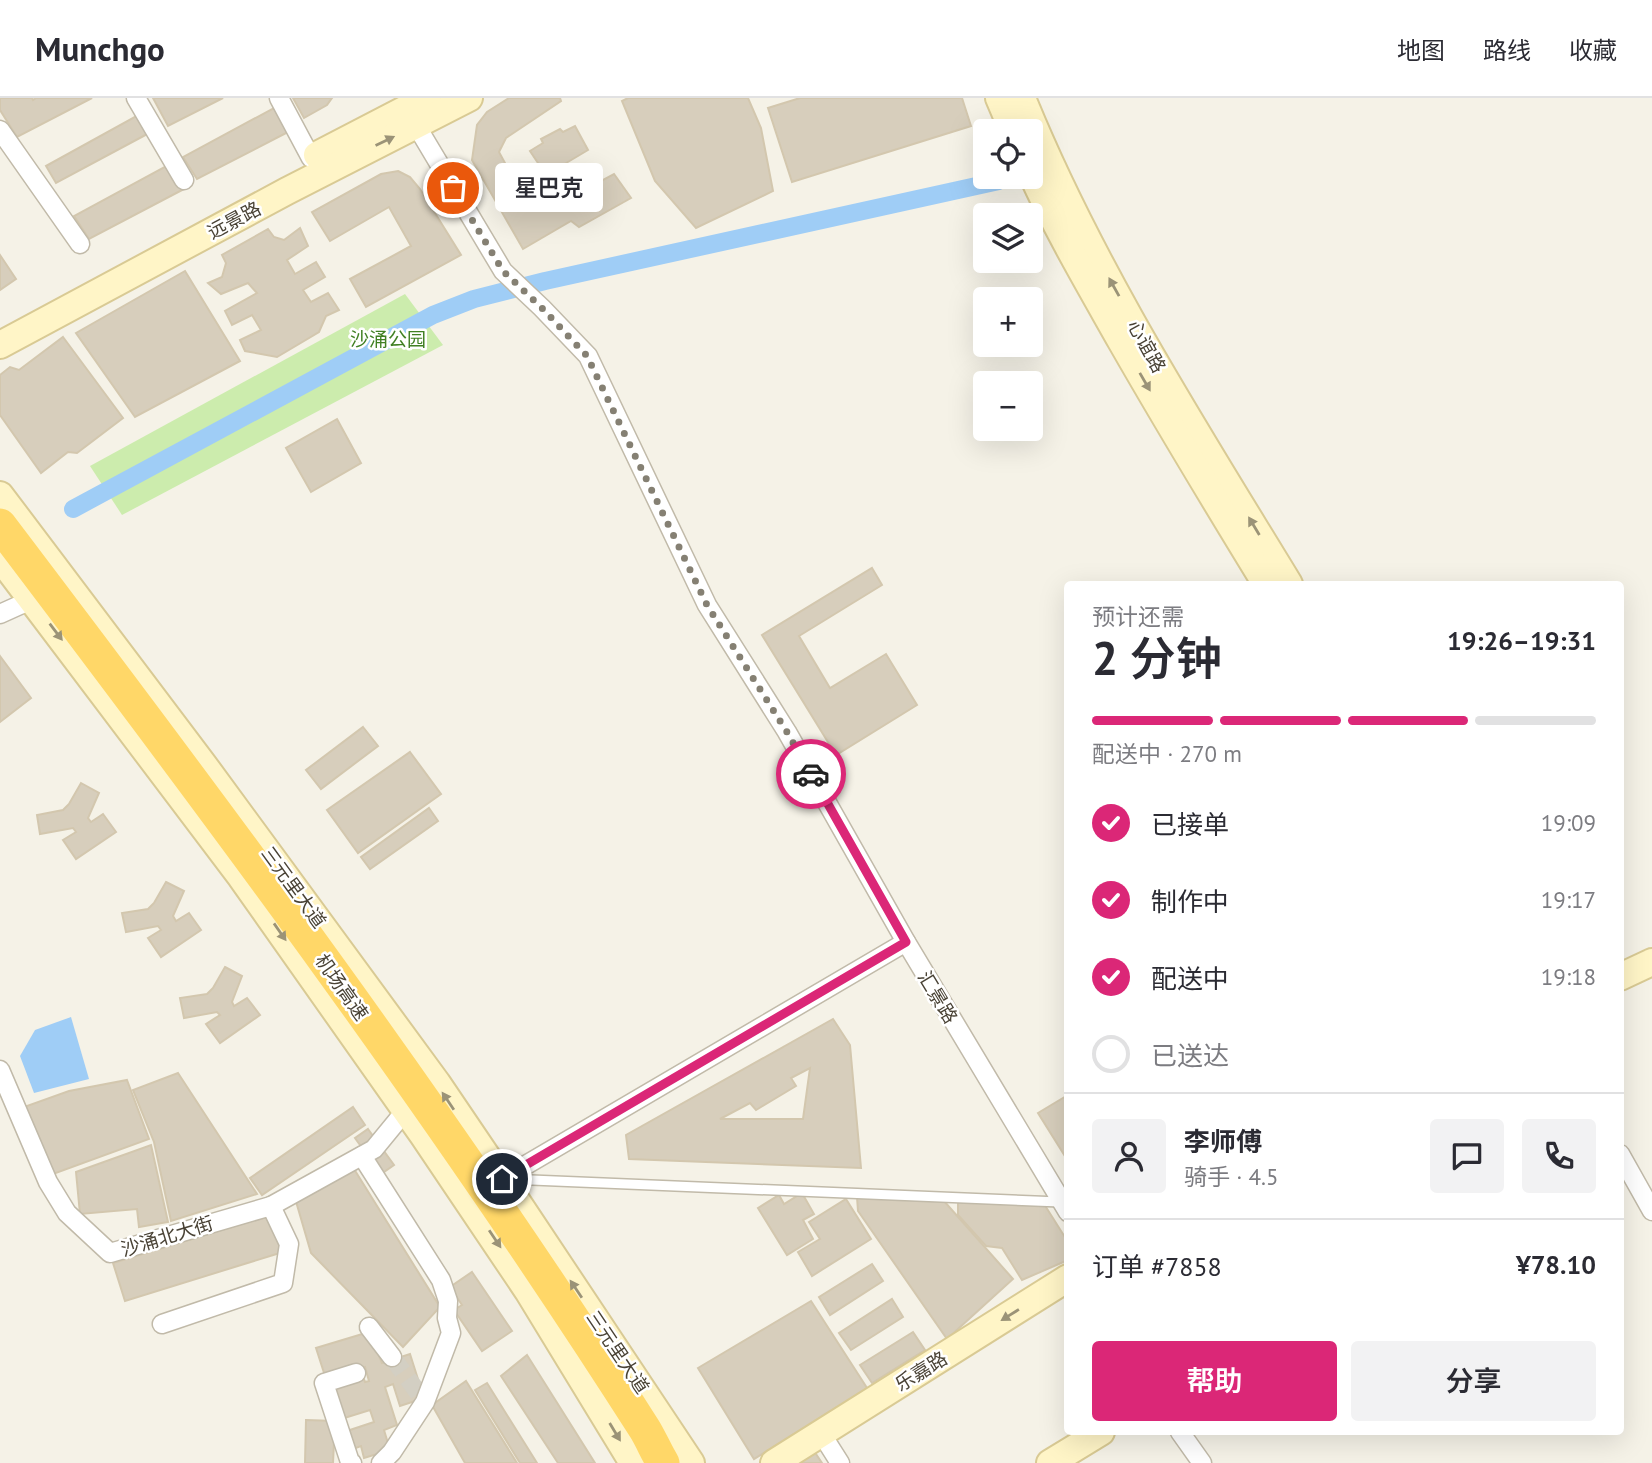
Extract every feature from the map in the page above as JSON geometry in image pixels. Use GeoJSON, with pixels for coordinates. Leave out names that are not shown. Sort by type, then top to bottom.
{"type":"FeatureCollection","features":[{"type":"Feature","properties":{"kind":"highway","name":"机场高速"},"geometry":{"type":"LineString","coordinates":[[0,525],[236,840],[419,1094],[645,1430],[668,1460]]}},
{"type":"Feature","properties":{"kind":"street"},"geometry":{"type":"LineString","coordinates":[[136,98],[184,180]]}},
{"type":"Feature","properties":{"kind":"street"},"geometry":{"type":"LineString","coordinates":[[279,98],[311,158]]}},
{"type":"Feature","properties":{"kind":"street","name":"远景路"},"geometry":{"type":"LineString","coordinates":[[0,325],[427,98]]}},
{"type":"Feature","properties":{"kind":"street","name":"远景路"},"geometry":{"type":"LineString","coordinates":[[0,345],[276,197],[469,98]]}},
{"type":"Feature","properties":{"kind":"street"},"geometry":{"type":"LineString","coordinates":[[999,98],[1008,119]]}},
{"type":"Feature","properties":{"kind":"street","name":"心谊路"},"geometry":{"type":"LineString","coordinates":[[1023,98],[1064,192],[1105,272],[1186,414],[1287,581]]}},
{"type":"Feature","properties":{"kind":"street","name":"汇景路"},"geometry":{"type":"LineString","coordinates":[[416,125],[503,271],[587,356],[707,605],[787,732],[906,942],[1064,1207]]}},
{"type":"Feature","properties":{"kind":"street"},"geometry":{"type":"LineString","coordinates":[[0,130],[80,244]]}},
{"type":"Feature","properties":{"kind":"street","name":"心谊路"},"geometry":{"type":"LineString","coordinates":[[1039,189],[1068,248],[1169,425],[1264,581]]}},
{"type":"Feature","properties":{"kind":"street","name":"三元里大道"},"geometry":{"type":"LineString","coordinates":[[0,495],[437,1083],[502,1179],[668,1460]]}},
{"type":"Feature","properties":{"kind":"street","name":"三元里大道"},"geometry":{"type":"LineString","coordinates":[[0,558],[242,877],[406,1110],[565,1348],[668,1460]]}},
{"type":"Feature","properties":{"kind":"street"},"geometry":{"type":"LineString","coordinates":[[0,614],[31,600]]}},
{"type":"Feature","properties":{"kind":"street"},"geometry":{"type":"LineString","coordinates":[[502,1179],[906,942]]}},
{"type":"Feature","properties":{"kind":"street"},"geometry":{"type":"LineString","coordinates":[[1624,975],[1652,962]]}},
{"type":"Feature","properties":{"kind":"street"},"geometry":{"type":"LineString","coordinates":[[1624,994],[1652,981]]}},
{"type":"Feature","properties":{"kind":"street","name":"沙涌北大街"},"geometry":{"type":"LineString","coordinates":[[0,1070],[48,1182],[67,1213],[110,1253],[271,1206],[374,1149],[406,1110]]}},
{"type":"Feature","properties":{"kind":"street"},"geometry":{"type":"LineString","coordinates":[[362,1156],[441,1280],[448,1301],[447,1318],[451,1333],[425,1402],[392,1452],[381,1463]]}},
{"type":"Feature","properties":{"kind":"street"},"geometry":{"type":"LineString","coordinates":[[1624,1161],[1652,1211]]}},
{"type":"Feature","properties":{"kind":"street"},"geometry":{"type":"LineString","coordinates":[[162,1324],[283,1283],[289,1244],[271,1206]]}},
{"type":"Feature","properties":{"kind":"street","name":"乐嘉路"},"geometry":{"type":"LineString","coordinates":[[774,1463],[1064,1281]]}},
{"type":"Feature","properties":{"kind":"street"},"geometry":{"type":"LineString","coordinates":[[369,1327],[392,1357]]}},
{"type":"Feature","properties":{"kind":"street"},"geometry":{"type":"LineString","coordinates":[[352,1463],[324,1383],[356,1373]]}},
{"type":"Feature","properties":{"kind":"street"},"geometry":{"type":"LineString","coordinates":[[821,1433],[840,1463]]}},
{"type":"Feature","properties":{"kind":"street"},"geometry":{"type":"LineString","coordinates":[[1050,1463],[1096,1435]]}},
{"type":"Feature","properties":{"kind":"street"},"geometry":{"type":"LineString","coordinates":[[1182,1435],[1202,1463]]}},
{"type":"Feature","properties":{"kind":"lane"},"geometry":{"type":"LineString","coordinates":[[502,1179],[1064,1207]]}},
{"type":"Feature","properties":{"kind":"green space","name":"沙涌公园"},"geometry":{"type":"Polygon","coordinates":[[[405,294],[443,345],[122,515],[90,466],[405,294]]]}},
{"type":"Feature","properties":{"kind":"water"},"geometry":{"type":"Polygon","coordinates":[[[71,1017],[89,1079],[34,1093],[20,1056],[35,1030],[71,1017]]]}},
{"type":"Feature","properties":{"kind":"building"},"geometry":{"type":"Polygon","coordinates":[[[0,98],[92,98],[17,137],[0,110],[0,98]]]}},
{"type":"Feature","properties":{"kind":"building"},"geometry":{"type":"Polygon","coordinates":[[[153,98],[223,98],[168,126],[153,98]]]}},
{"type":"Feature","properties":{"kind":"building"},"geometry":{"type":"Polygon","coordinates":[[[293,98],[332,98],[327,105],[304,118],[293,98]]]}},
{"type":"Feature","properties":{"kind":"building"},"geometry":{"type":"Polygon","coordinates":[[[509,98],[560,98],[561,101],[506,138],[499,152],[530,209],[558,193],[564,201],[614,174],[631,198],[579,227],[571,221],[523,249],[472,160],[477,125],[487,112],[509,98]]]}},
{"type":"Feature","properties":{"kind":"building"},"geometry":{"type":"Polygon","coordinates":[[[628,98],[748,98],[761,128],[773,191],[696,228],[655,181],[622,101],[628,98]]]}},
{"type":"Feature","properties":{"kind":"building"},"geometry":{"type":"Polygon","coordinates":[[[800,98],[962,98],[971,126],[792,182],[768,108],[800,98]]]}},
{"type":"Feature","properties":{"kind":"building"},"geometry":{"type":"Polygon","coordinates":[[[274,108],[288,132],[197,179],[183,157],[274,108]]]}},
{"type":"Feature","properties":{"kind":"building"},"geometry":{"type":"Polygon","coordinates":[[[140,114],[151,132],[56,183],[46,166],[140,114]]]}},
{"type":"Feature","properties":{"kind":"building"},"geometry":{"type":"Polygon","coordinates":[[[575,126],[588,150],[546,175],[530,151],[543,143],[541,139],[560,129],[563,132],[575,126]]]}},
{"type":"Feature","properties":{"kind":"building"},"geometry":{"type":"Polygon","coordinates":[[[170,164],[184,189],[89,239],[74,216],[170,164]]]}},
{"type":"Feature","properties":{"kind":"building"},"geometry":{"type":"Polygon","coordinates":[[[398,171],[410,177],[420,189],[461,255],[366,307],[350,279],[411,246],[389,207],[330,241],[312,212],[381,174],[398,171]]]}},
{"type":"Feature","properties":{"kind":"building"},"geometry":{"type":"Polygon","coordinates":[[[300,228],[308,246],[287,260],[295,274],[316,262],[325,277],[303,290],[311,302],[328,293],[339,310],[326,316],[319,332],[277,357],[245,351],[240,340],[261,330],[252,315],[232,325],[225,311],[257,293],[248,283],[221,294],[208,283],[222,277],[226,263],[222,255],[268,229],[274,237],[284,240],[300,228]]]}},
{"type":"Feature","properties":{"kind":"building"},"geometry":{"type":"Polygon","coordinates":[[[0,255],[16,279],[0,290],[0,255]]]}},
{"type":"Feature","properties":{"kind":"building"},"geometry":{"type":"Polygon","coordinates":[[[185,271],[240,361],[135,417],[76,333],[185,271]]]}},
{"type":"Feature","properties":{"kind":"building"},"geometry":{"type":"Polygon","coordinates":[[[63,337],[123,418],[77,453],[68,452],[41,473],[0,415],[0,375],[10,367],[19,370],[63,337]]]}},
{"type":"Feature","properties":{"kind":"building"},"geometry":{"type":"Polygon","coordinates":[[[337,419],[361,463],[311,492],[286,448],[337,419]]]}},
{"type":"Feature","properties":{"kind":"building"},"geometry":{"type":"Polygon","coordinates":[[[872,568],[882,585],[799,636],[830,688],[886,654],[917,705],[836,755],[762,635],[872,568]]]}},
{"type":"Feature","properties":{"kind":"building"},"geometry":{"type":"Polygon","coordinates":[[[0,656],[31,698],[0,722],[0,656]]]}},
{"type":"Feature","properties":{"kind":"building"},"geometry":{"type":"Polygon","coordinates":[[[363,727],[378,746],[321,789],[306,770],[363,727]]]}},
{"type":"Feature","properties":{"kind":"building"},"geometry":{"type":"Polygon","coordinates":[[[410,752],[441,794],[358,853],[327,810],[410,752]]]}},
{"type":"Feature","properties":{"kind":"building"},"geometry":{"type":"Polygon","coordinates":[[[81,783],[99,793],[88,818],[91,822],[103,814],[116,832],[76,859],[63,840],[76,832],[73,828],[40,834],[37,815],[63,810],[81,783]]]}},
{"type":"Feature","properties":{"kind":"building"},"geometry":{"type":"Polygon","coordinates":[[[429,808],[438,821],[370,869],[361,857],[429,808]]]}},
{"type":"Feature","properties":{"kind":"building"},"geometry":{"type":"Polygon","coordinates":[[[166,882],[184,891],[173,916],[176,921],[189,913],[201,930],[161,957],[148,938],[161,930],[158,926],[126,932],[122,913],[148,909],[166,882]]]}},
{"type":"Feature","properties":{"kind":"building"},"geometry":{"type":"Polygon","coordinates":[[[225,967],[242,976],[232,1002],[234,1006],[247,998],[260,1015],[220,1043],[206,1024],[220,1015],[217,1012],[184,1018],[180,998],[207,994],[225,967]]]}},
{"type":"Feature","properties":{"kind":"building"},"geometry":{"type":"Polygon","coordinates":[[[833,1019],[850,1045],[861,1168],[629,1159],[626,1135],[833,1019]],[[810,1068],[791,1078],[796,1086],[756,1110],[750,1103],[720,1119],[803,1119],[810,1068]]]}},
{"type":"Feature","properties":{"kind":"building"},"geometry":{"type":"Polygon","coordinates":[[[178,1073],[257,1194],[171,1221],[154,1142],[133,1090],[178,1073]]]}},
{"type":"Feature","properties":{"kind":"building"},"geometry":{"type":"Polygon","coordinates":[[[127,1080],[149,1139],[53,1174],[24,1107],[69,1091],[127,1080]]]}},
{"type":"Feature","properties":{"kind":"building"},"geometry":{"type":"Polygon","coordinates":[[[1064,1097],[1064,1155],[1038,1113],[1064,1097]]]}},
{"type":"Feature","properties":{"kind":"building"},"geometry":{"type":"Polygon","coordinates":[[[353,1107],[365,1125],[262,1195],[250,1178],[353,1107]]]}},
{"type":"Feature","properties":{"kind":"building"},"geometry":{"type":"Polygon","coordinates":[[[368,1129],[394,1165],[381,1174],[355,1138],[368,1129]]]}},
{"type":"Feature","properties":{"kind":"building"},"geometry":{"type":"Polygon","coordinates":[[[151,1145],[168,1222],[139,1227],[137,1209],[80,1214],[76,1172],[151,1145]]]}},
{"type":"Feature","properties":{"kind":"building"},"geometry":{"type":"Polygon","coordinates":[[[354,1169],[440,1307],[403,1347],[311,1253],[295,1198],[354,1169]]]}},
{"type":"Feature","properties":{"kind":"building"},"geometry":{"type":"Polygon","coordinates":[[[802,1193],[814,1214],[803,1220],[813,1239],[787,1255],[758,1208],[779,1195],[784,1204],[802,1193]]]}},
{"type":"Feature","properties":{"kind":"building"},"geometry":{"type":"Polygon","coordinates":[[[857,1197],[944,1201],[1013,1279],[947,1339],[858,1211],[857,1197]]]}},
{"type":"Feature","properties":{"kind":"building"},"geometry":{"type":"Polygon","coordinates":[[[846,1199],[871,1239],[812,1276],[798,1252],[820,1239],[809,1222],[846,1199]]]}},
{"type":"Feature","properties":{"kind":"building"},"geometry":{"type":"Polygon","coordinates":[[[958,1200],[1044,1204],[1064,1236],[1064,1262],[1022,1280],[1002,1248],[986,1246],[958,1215],[958,1200]]]}},
{"type":"Feature","properties":{"kind":"building"},"geometry":{"type":"Polygon","coordinates":[[[272,1215],[283,1252],[125,1301],[113,1263],[272,1215]]]}},
{"type":"Feature","properties":{"kind":"building"},"geometry":{"type":"Polygon","coordinates":[[[872,1264],[883,1281],[830,1315],[819,1297],[872,1264]]]}},
{"type":"Feature","properties":{"kind":"building"},"geometry":{"type":"Polygon","coordinates":[[[472,1272],[512,1331],[482,1351],[454,1310],[462,1305],[450,1287],[472,1272]]]}},
{"type":"Feature","properties":{"kind":"building"},"geometry":{"type":"Polygon","coordinates":[[[892,1299],[903,1317],[851,1350],[839,1333],[892,1299]]]}},
{"type":"Feature","properties":{"kind":"building"},"geometry":{"type":"Polygon","coordinates":[[[811,1301],[867,1388],[754,1459],[698,1368],[811,1301]]]}},
{"type":"Feature","properties":{"kind":"building"},"geometry":{"type":"Polygon","coordinates":[[[369,1332],[382,1363],[410,1354],[424,1398],[400,1406],[393,1384],[385,1387],[397,1425],[384,1430],[390,1450],[364,1458],[361,1446],[353,1449],[347,1431],[374,1422],[370,1410],[338,1420],[327,1385],[362,1374],[365,1382],[369,1381],[365,1367],[326,1379],[316,1348],[369,1332]]]}},
{"type":"Feature","properties":{"kind":"building"},"geometry":{"type":"Polygon","coordinates":[[[913,1332],[925,1350],[872,1383],[860,1365],[913,1332]]]}},
{"type":"Feature","properties":{"kind":"building"},"geometry":{"type":"Polygon","coordinates":[[[527,1355],[595,1463],[558,1463],[501,1376],[527,1355]]]}},
{"type":"Feature","properties":{"kind":"building"},"geometry":{"type":"Polygon","coordinates":[[[466,1381],[517,1463],[465,1463],[432,1405],[466,1381]]]}},
{"type":"Feature","properties":{"kind":"building"},"geometry":{"type":"Polygon","coordinates":[[[487,1383],[537,1463],[520,1463],[475,1390],[487,1383]]]}},
{"type":"Feature","properties":{"kind":"building"},"geometry":{"type":"Polygon","coordinates":[[[306,1420],[335,1421],[333,1463],[305,1463],[306,1420]]]}},
{"type":"Feature","properties":{"kind":"building"},"geometry":{"type":"Polygon","coordinates":[[[812,1448],[822,1463],[789,1463],[812,1448]]]}},
{"type":"Feature","properties":{"kind":"waterway"},"geometry":{"type":"LineString","coordinates":[[73,509],[433,315],[474,299],[973,187]]}},
{"type":"Feature","properties":{"kind":"tunnel"},"geometry":{"type":"LineString","coordinates":[[392,1357],[425,1402]]}},
{"type":"Feature","properties":{"kind":"way so far"},"geometry":{"type":"LineString","coordinates":[[453,188],[503,271],[587,356],[707,605],[811,774]]}},
{"type":"Feature","properties":{"kind":"place","name":"星巴克"},"geometry":{"type":"Point","coordinates":[453,188]}},
{"type":"Feature","properties":{"kind":"route"},"geometry":{"type":"LineString","coordinates":[[502,1179],[906,942],[811,774]]}}]}
